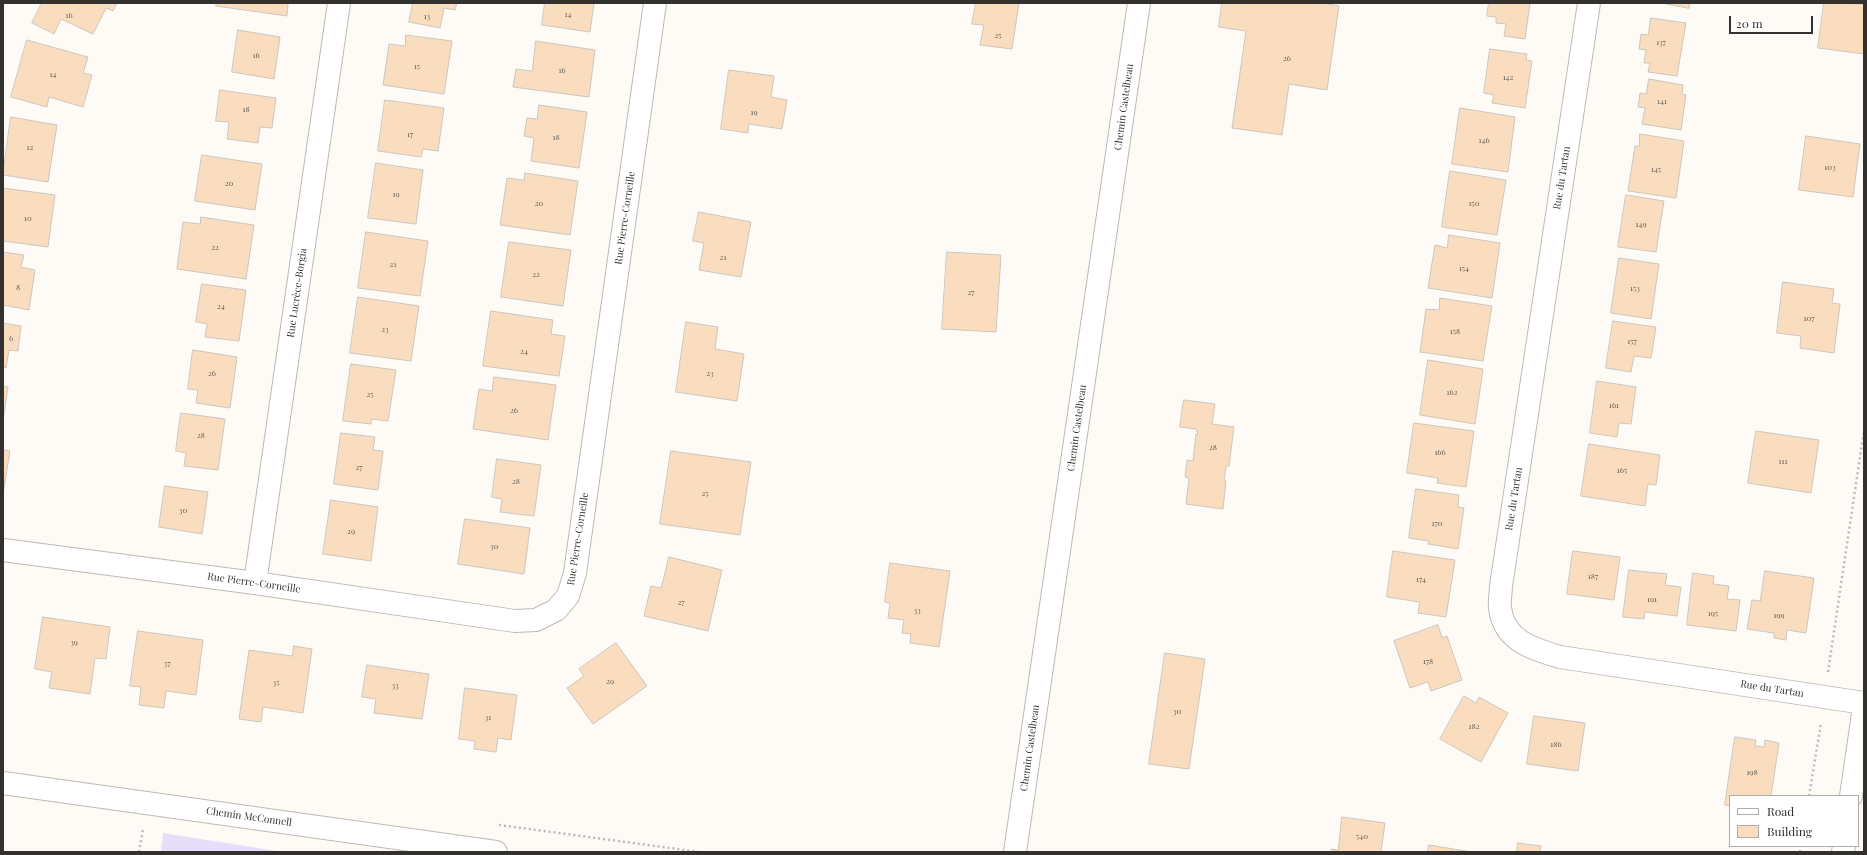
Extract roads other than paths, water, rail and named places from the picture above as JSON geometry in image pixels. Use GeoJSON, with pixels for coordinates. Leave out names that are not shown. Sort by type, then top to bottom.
{"type":"FeatureCollection","features":[{"type":"Feature","properties":{"kind":"street","name":"Rue Lucrèce-Borgia"},"geometry":{"type":"LineString","coordinates":[[255,583],[339,3]]}},
{"type":"Feature","properties":{"kind":"street","name":"Rue Pierre-Corneille"},"geometry":{"type":"LineString","coordinates":[[3,550],[255,583],[516,621],[536,620],[556,610],[568,596],[575,573],[655,3]]}},
{"type":"Feature","properties":{"kind":"street","name":"Chemin Castelbeau"},"geometry":{"type":"LineString","coordinates":[[1015,852],[1139,3]]}},
{"type":"Feature","properties":{"kind":"street","name":"Rue du Tartan"},"geometry":{"type":"LineString","coordinates":[[1588,3],[1501,586],[1500,608],[1506,625],[1516,639],[1533,649],[1560,657],[1864,703]]}},
{"type":"Feature","properties":{"kind":"street"},"geometry":{"type":"LineString","coordinates":[[1851,795],[1864,707]]}},
{"type":"Feature","properties":{"kind":"street","name":"Chemin McConnell"},"geometry":{"type":"LineString","coordinates":[[3,783],[496,852]]}}]}
